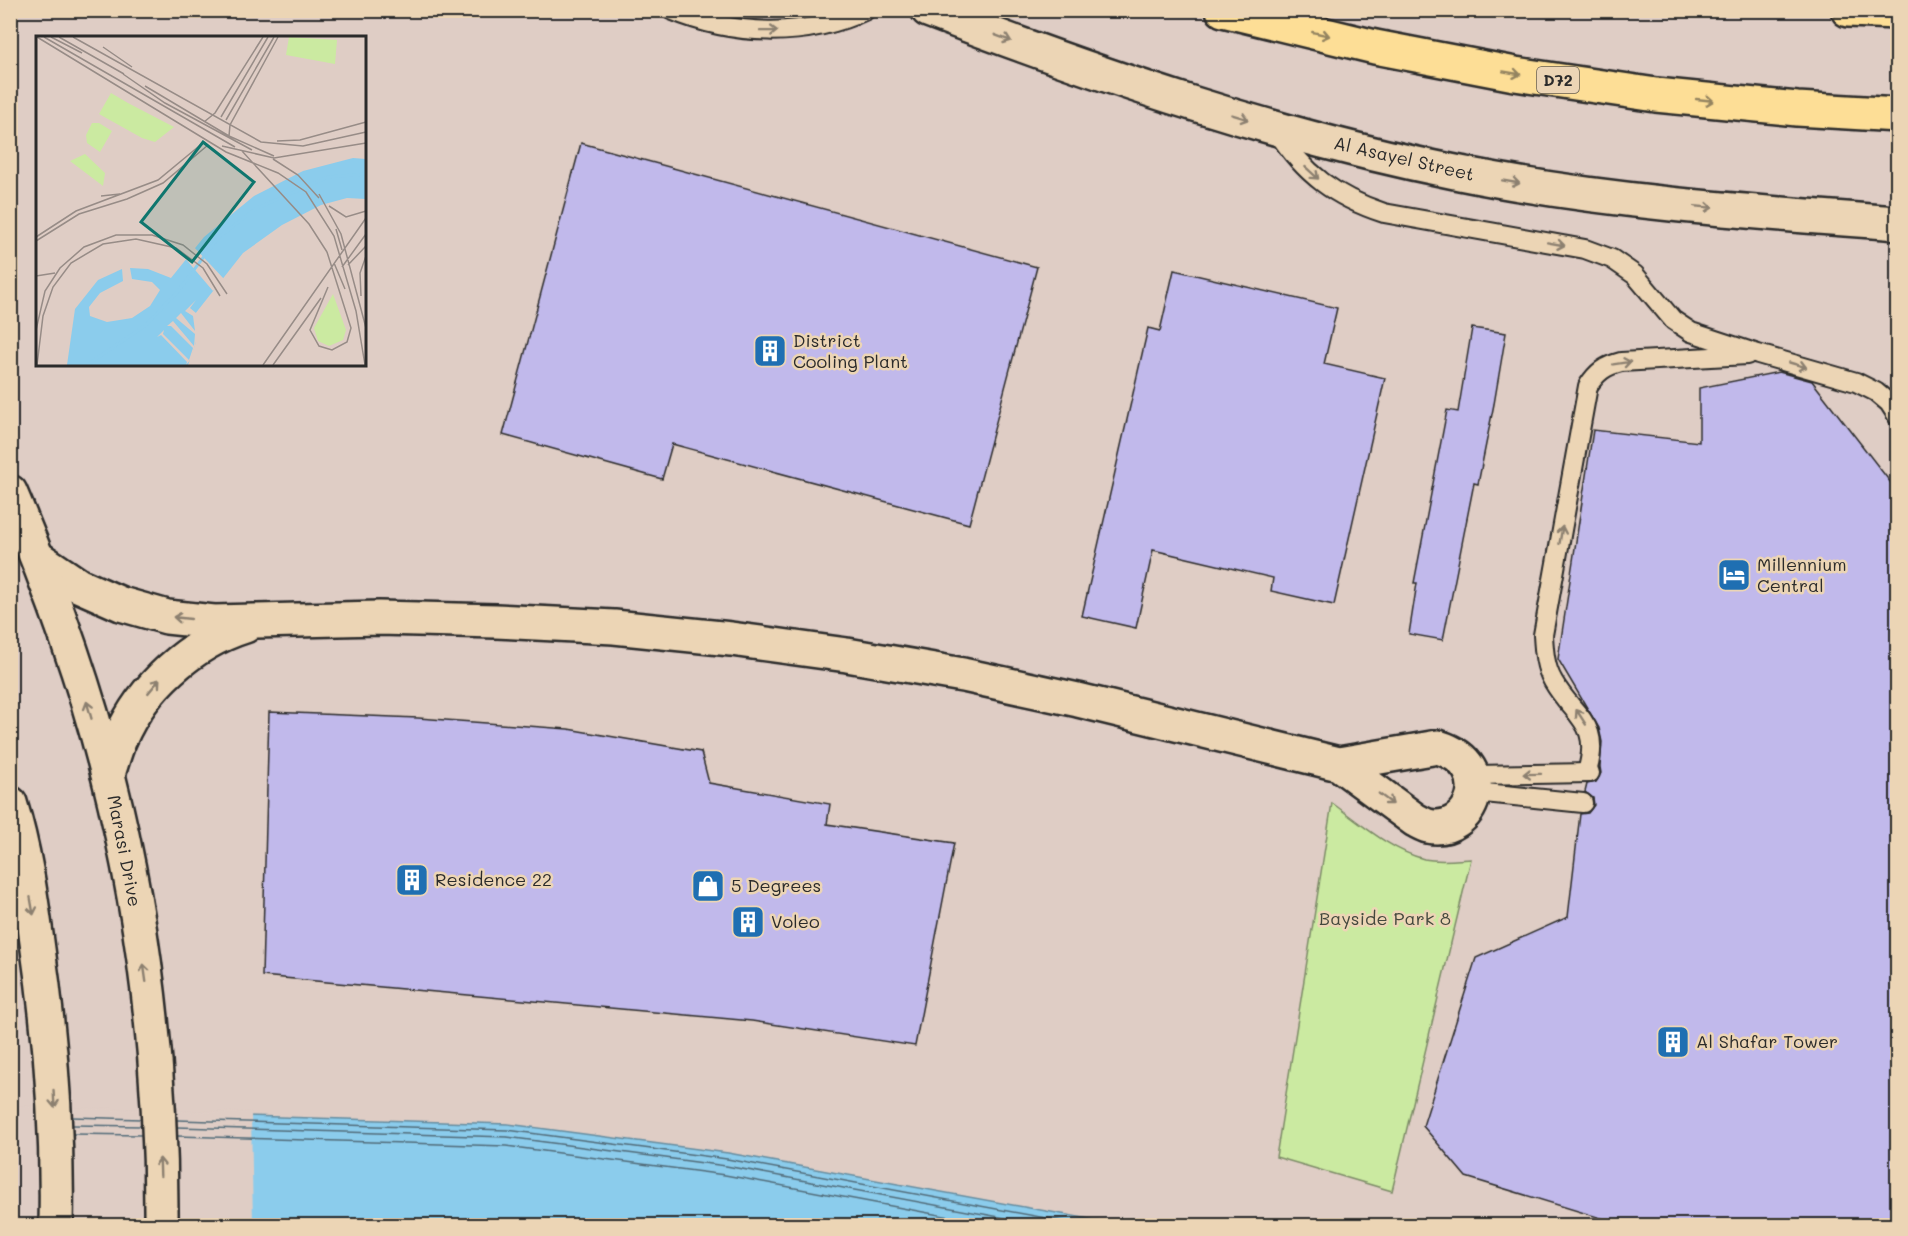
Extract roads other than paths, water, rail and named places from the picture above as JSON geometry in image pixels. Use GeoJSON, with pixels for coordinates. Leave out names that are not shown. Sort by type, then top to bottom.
{"type":"FeatureCollection","features":[{"type":"Feature","properties":{"kind":"main road","name":"D72"},"geometry":{"type":"LineString","coordinates":[[1223,10],[1375,47],[1515,74],[1656,94],[1797,109],[1898,115]]}},
{"type":"Feature","properties":{"kind":"main road"},"geometry":{"type":"LineString","coordinates":[[1848,10],[1898,12]]}},
{"type":"Feature","properties":{"kind":"street","name":"Al Asayel Street"},"geometry":{"type":"LineString","coordinates":[[928,10],[1026,47],[1275,128],[1460,173],[1553,189],[1659,203],[1898,223]]}},
{"type":"Feature","properties":{"kind":"street","name":"Marasi Drive"},"geometry":{"type":"LineString","coordinates":[[10,492],[38,558],[74,660],[108,774],[135,903],[158,1098],[161,1226]]}},
{"type":"Feature","properties":{"kind":"street"},"geometry":{"type":"LineString","coordinates":[[38,558],[78,585],[121,604],[167,617],[214,622],[379,618],[614,627],[743,640],[963,675],[1078,700],[1339,764],[1415,820],[1428,826],[1445,825],[1459,818],[1470,807],[1474,783],[1466,761],[1453,751],[1438,747],[1339,764]]}},
{"type":"Feature","properties":{"kind":"street"},"geometry":{"type":"LineString","coordinates":[[108,774],[121,738],[139,705],[163,675],[193,651],[225,632],[261,620]]}},
{"type":"Feature","properties":{"kind":"street"},"geometry":{"type":"LineString","coordinates":[[14,815],[33,914],[46,1005],[55,1096],[56,1226]]}},
{"type":"Feature","properties":{"kind":"lane"},"geometry":{"type":"LineString","coordinates":[[671,10],[719,26],[764,32],[809,28],[853,17],[866,10]]}},
{"type":"Feature","properties":{"kind":"lane"},"geometry":{"type":"LineString","coordinates":[[1275,128],[1291,152],[1311,173],[1333,191],[1358,204],[1384,213],[1585,249],[1612,259],[1635,275],[1673,320],[1691,332],[1856,382],[1876,392],[1889,403],[1898,417]]}},
{"type":"Feature","properties":{"kind":"lane"},"geometry":{"type":"LineString","coordinates":[[1474,783],[1588,773],[1592,758],[1592,743],[1588,729],[1581,716],[1552,680],[1546,665],[1543,635],[1588,386],[1596,374],[1608,365],[1621,362],[1758,354]]}},
{"type":"Feature","properties":{"kind":"lane"},"geometry":{"type":"LineString","coordinates":[[1474,783],[1583,803]]}},
{"type":"Feature","properties":{"kind":"water"},"geometry":{"type":"Polygon","coordinates":[[[11,1109],[508,1124],[728,1153],[1122,1225],[11,1226],[11,1109]]]}},
{"type":"Feature","properties":{"kind":"place","name":"District Cooling Plant"},"geometry":{"type":"Point","coordinates":[770,351]}},
{"type":"Feature","properties":{"kind":"place","name":"Millennium Central"},"geometry":{"type":"Point","coordinates":[1734,575]}},
{"type":"Feature","properties":{"kind":"place","name":"Residence 22"},"geometry":{"type":"Point","coordinates":[412,880]}},
{"type":"Feature","properties":{"kind":"place","name":"5 Degrees"},"geometry":{"type":"Point","coordinates":[708,886]}},
{"type":"Feature","properties":{"kind":"place","name":"Voleo"},"geometry":{"type":"Point","coordinates":[748,922]}},
{"type":"Feature","properties":{"kind":"place","name":"Al Shafar Tower"},"geometry":{"type":"Point","coordinates":[1673,1042]}},
{"type":"Feature","properties":{"kind":"park label","name":"Bayside Park 8"},"geometry":{"type":"Point","coordinates":[1385,919]}}]}
